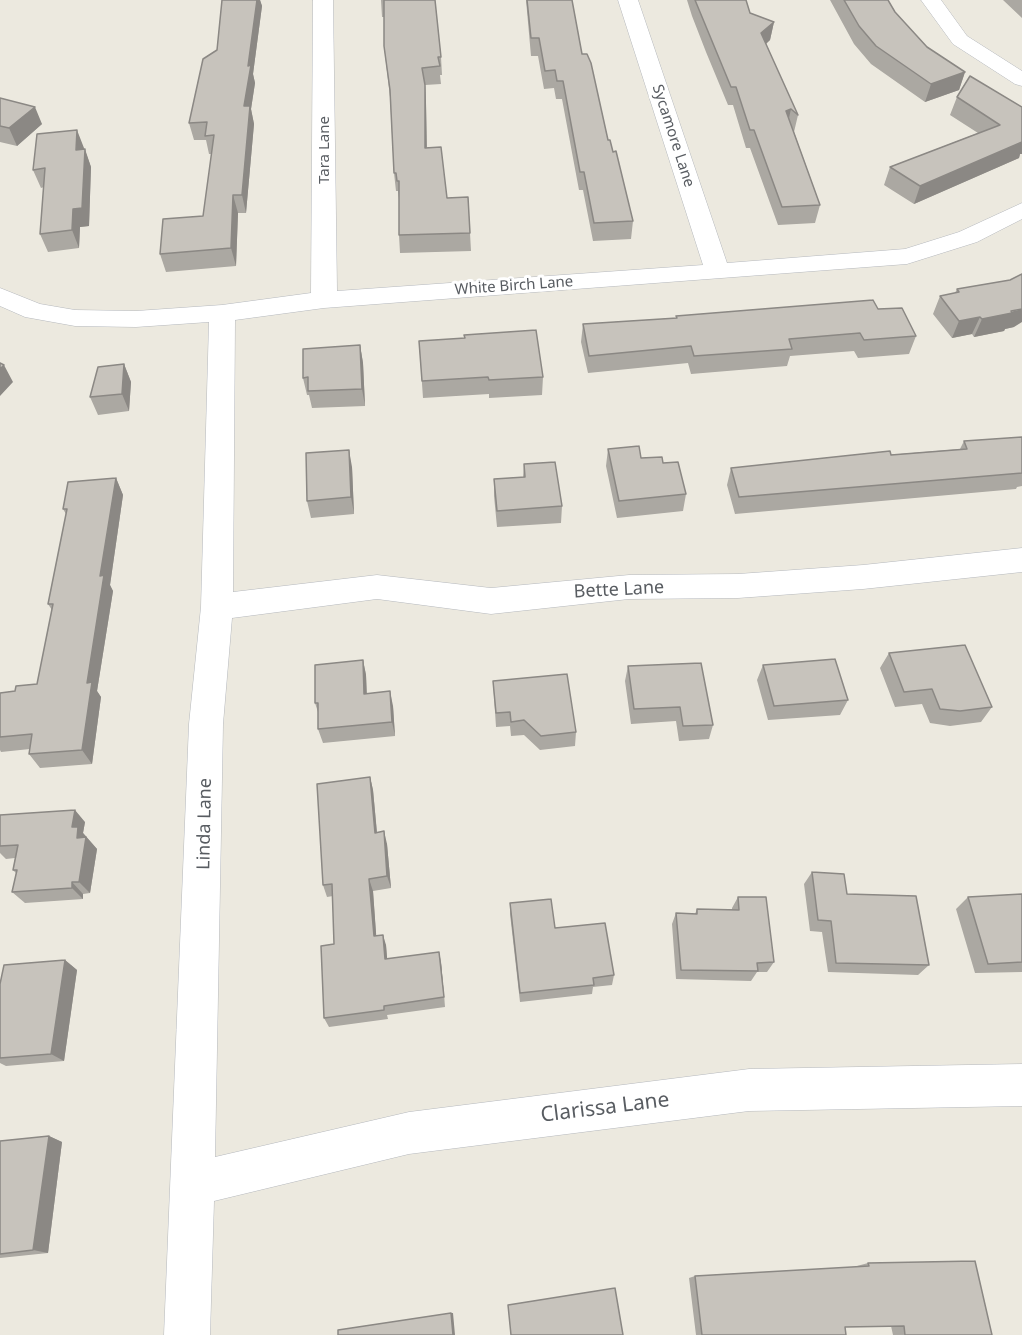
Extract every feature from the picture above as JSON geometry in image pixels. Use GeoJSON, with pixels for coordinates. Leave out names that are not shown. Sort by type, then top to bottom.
{"type":"FeatureCollection","features":[{"type":"Feature","properties":{"kind":"street","name":"Tara Lane"},"geometry":{"type":"LineString","coordinates":[[323,0],[324,300]]}},
{"type":"Feature","properties":{"kind":"street","name":"Sycamore Lane"},"geometry":{"type":"LineString","coordinates":[[628,0],[718,272]]}},
{"type":"Feature","properties":{"kind":"street"},"geometry":{"type":"LineString","coordinates":[[931,0],[960,40],[1022,80]]}},
{"type":"Feature","properties":{"kind":"street","name":"White Birch Lane"},"geometry":{"type":"LineString","coordinates":[[0,296],[34,311],[75,318],[136,319],[222,313],[324,300],[718,272],[907,256],[968,237],[1022,210]]}},
{"type":"Feature","properties":{"kind":"street","name":"Linda Lane"},"geometry":{"type":"LineString","coordinates":[[187,1335],[206,814],[206,724],[217,607],[222,313]]}},
{"type":"Feature","properties":{"kind":"street","name":"Bette Lane"},"geometry":{"type":"LineString","coordinates":[[217,607],[376,587],[492,601],[629,587],[738,586],[840,579],[1022,560]]}},
{"type":"Feature","properties":{"kind":"street","name":"Clarissa Lane"},"geometry":{"type":"LineString","coordinates":[[193,1184],[409,1134],[749,1090],[1022,1085]]}},
{"type":"Feature","properties":{"kind":"building"},"geometry":{"type":"Polygon","coordinates":[[[222,0],[257,0],[248,66],[251,65],[244,106],[250,106],[242,195],[233,195],[231,248],[160,254],[163,219],[203,216],[214,135],[205,136],[207,122],[189,123],[203,59],[217,50],[222,0]]]}},
{"type":"Feature","properties":{"kind":"building"},"geometry":{"type":"Polygon","coordinates":[[[384,0],[435,0],[441,57],[438,57],[440,66],[422,68],[425,85],[425,148],[441,147],[447,198],[468,197],[470,233],[399,235],[399,181],[394,173],[390,90],[384,46],[384,0]]]}},
{"type":"Feature","properties":{"kind":"building"},"geometry":{"type":"Polygon","coordinates":[[[527,0],[572,0],[582,54],[587,54],[591,63],[608,140],[610,140],[613,152],[616,151],[633,221],[594,223],[584,172],[580,172],[563,81],[557,81],[555,70],[545,71],[539,38],[531,38],[527,0]]]}},
{"type":"Feature","properties":{"kind":"building"},"geometry":{"type":"Polygon","coordinates":[[[695,0],[746,0],[750,13],[774,22],[761,33],[798,115],[791,109],[786,111],[820,205],[782,207],[754,130],[750,130],[736,87],[731,87],[695,0]]]}},
{"type":"Feature","properties":{"kind":"building"},"geometry":{"type":"Polygon","coordinates":[[[844,0],[888,0],[895,12],[927,47],[965,72],[931,84],[876,46],[859,26],[844,0]]]}},
{"type":"Feature","properties":{"kind":"building"},"geometry":{"type":"Polygon","coordinates":[[[970,76],[1022,107],[1022,142],[920,186],[890,167],[1000,125],[957,97],[970,76]]]}},
{"type":"Feature","properties":{"kind":"building"},"geometry":{"type":"Polygon","coordinates":[[[0,98],[35,107],[9,128],[0,126],[0,98]]]}},
{"type":"Feature","properties":{"kind":"building"},"geometry":{"type":"Polygon","coordinates":[[[77,130],[76,150],[85,149],[82,208],[73,209],[72,230],[40,234],[45,168],[33,170],[37,134],[77,130]]]}},
{"type":"Feature","properties":{"kind":"building"},"geometry":{"type":"Polygon","coordinates":[[[1022,274],[1022,309],[1011,311],[1012,313],[959,321],[940,296],[959,292],[957,289],[1010,280],[1022,274]]]}},
{"type":"Feature","properties":{"kind":"building"},"geometry":{"type":"Polygon","coordinates":[[[873,300],[878,309],[902,308],[916,336],[864,340],[860,333],[789,339],[792,349],[694,356],[691,346],[589,356],[583,324],[677,318],[676,316],[873,300]]]}},
{"type":"Feature","properties":{"kind":"building"},"geometry":{"type":"Polygon","coordinates":[[[536,330],[543,377],[489,380],[488,377],[422,381],[419,341],[536,330]]]}},
{"type":"Feature","properties":{"kind":"building"},"geometry":{"type":"Polygon","coordinates":[[[360,345],[362,389],[308,391],[308,377],[303,378],[303,349],[360,345]]]}},
{"type":"Feature","properties":{"kind":"building"},"geometry":{"type":"Polygon","coordinates":[[[124,364],[122,394],[90,397],[98,367],[124,364]]]}},
{"type":"Feature","properties":{"kind":"building"},"geometry":{"type":"Polygon","coordinates":[[[1022,437],[1022,473],[739,497],[731,468],[890,451],[891,455],[967,449],[964,441],[1022,437]]]}},
{"type":"Feature","properties":{"kind":"building"},"geometry":{"type":"Polygon","coordinates":[[[639,446],[641,458],[662,457],[663,463],[678,462],[686,494],[619,501],[608,449],[639,446]]]}},
{"type":"Feature","properties":{"kind":"building"},"geometry":{"type":"Polygon","coordinates":[[[349,450],[351,497],[307,501],[306,453],[349,450]]]}},
{"type":"Feature","properties":{"kind":"building"},"geometry":{"type":"Polygon","coordinates":[[[555,462],[562,506],[497,511],[494,479],[525,477],[524,464],[555,462]]]}},
{"type":"Feature","properties":{"kind":"building"},"geometry":{"type":"Polygon","coordinates":[[[116,478],[100,576],[104,575],[87,683],[92,682],[82,750],[29,754],[32,734],[0,737],[0,693],[15,691],[16,686],[37,684],[53,604],[48,604],[67,509],[63,509],[68,482],[116,478]]]}},
{"type":"Feature","properties":{"kind":"building"},"geometry":{"type":"Polygon","coordinates":[[[965,645],[992,707],[960,711],[940,709],[932,689],[904,692],[889,653],[965,645]]]}},
{"type":"Feature","properties":{"kind":"building"},"geometry":{"type":"Polygon","coordinates":[[[835,659],[848,700],[774,706],[763,665],[835,659]]]}},
{"type":"Feature","properties":{"kind":"building"},"geometry":{"type":"Polygon","coordinates":[[[363,660],[364,694],[390,691],[392,722],[318,729],[315,665],[363,660]]]}},
{"type":"Feature","properties":{"kind":"building"},"geometry":{"type":"Polygon","coordinates":[[[701,663],[713,725],[683,726],[680,707],[634,709],[628,666],[701,663]]]}},
{"type":"Feature","properties":{"kind":"building"},"geometry":{"type":"Polygon","coordinates":[[[567,674],[576,732],[541,736],[524,720],[511,722],[510,712],[496,713],[493,681],[567,674]]]}},
{"type":"Feature","properties":{"kind":"building"},"geometry":{"type":"Polygon","coordinates":[[[370,777],[375,833],[384,831],[387,876],[369,879],[374,936],[383,935],[385,959],[439,952],[444,997],[384,1006],[384,1010],[324,1018],[321,946],[334,944],[332,884],[323,885],[317,784],[370,777]]]}},
{"type":"Feature","properties":{"kind":"building"},"geometry":{"type":"Polygon","coordinates":[[[75,810],[72,827],[78,827],[77,838],[86,837],[79,882],[72,882],[72,888],[12,892],[17,870],[13,870],[18,845],[0,846],[0,815],[75,810]]]}},
{"type":"Feature","properties":{"kind":"building"},"geometry":{"type":"Polygon","coordinates":[[[812,872],[844,874],[847,894],[916,896],[929,965],[836,963],[831,921],[818,920],[812,872]]]}},
{"type":"Feature","properties":{"kind":"building"},"geometry":{"type":"Polygon","coordinates":[[[1022,894],[1022,962],[988,964],[968,897],[1022,894]]]}},
{"type":"Feature","properties":{"kind":"building"},"geometry":{"type":"Polygon","coordinates":[[[738,897],[766,897],[774,962],[757,963],[758,971],[681,970],[676,913],[697,914],[697,909],[739,910],[738,897]]]}},
{"type":"Feature","properties":{"kind":"building"},"geometry":{"type":"Polygon","coordinates":[[[551,899],[555,928],[605,923],[614,975],[593,978],[594,985],[520,993],[510,903],[551,899]]]}},
{"type":"Feature","properties":{"kind":"building"},"geometry":{"type":"Polygon","coordinates":[[[65,960],[51,1054],[0,1058],[0,984],[4,965],[65,960]]]}},
{"type":"Feature","properties":{"kind":"building"},"geometry":{"type":"Polygon","coordinates":[[[49,1136],[33,1250],[0,1254],[0,1141],[49,1136]]]}},
{"type":"Feature","properties":{"kind":"building"},"geometry":{"type":"Polygon","coordinates":[[[975,1261],[992,1335],[905,1335],[904,1326],[845,1327],[846,1335],[702,1335],[695,1276],[869,1266],[868,1263],[975,1261]]]}},
{"type":"Feature","properties":{"kind":"building"},"geometry":{"type":"Polygon","coordinates":[[[615,1288],[623,1335],[511,1335],[508,1305],[615,1288]]]}},
{"type":"Feature","properties":{"kind":"building"},"geometry":{"type":"Polygon","coordinates":[[[451,1313],[453,1335],[338,1335],[338,1330],[451,1313]]]}}]}
